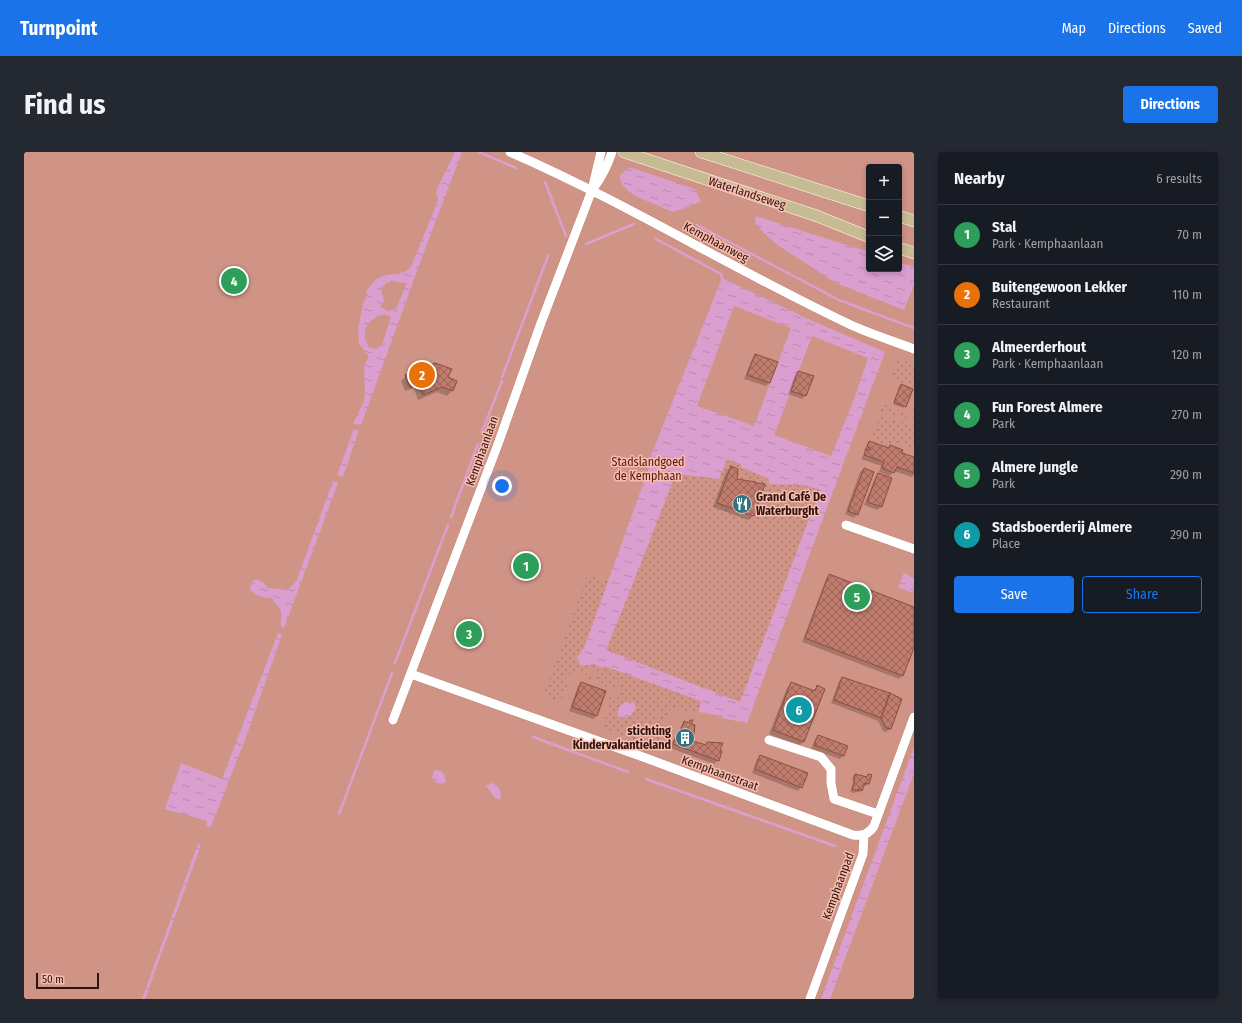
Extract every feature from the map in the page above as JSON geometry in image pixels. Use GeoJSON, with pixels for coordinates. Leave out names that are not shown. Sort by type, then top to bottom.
{"type":"FeatureCollection","features":[{"type":"Feature","properties":{"kind":"main road","name":"Waterlandseweg"},"geometry":{"type":"LineString","coordinates":[[624,152],[817,216],[867,236]]}},
{"type":"Feature","properties":{"kind":"main road","name":"Waterlandseweg"},"geometry":{"type":"LineString","coordinates":[[701,152],[866,205]]}},
{"type":"Feature","properties":{"kind":"main road"},"geometry":{"type":"LineString","coordinates":[[902,217],[914,221]]}},
{"type":"Feature","properties":{"kind":"main road"},"geometry":{"type":"LineString","coordinates":[[902,249],[914,253]]}},
{"type":"Feature","properties":{"kind":"street","name":"Kemphaanweg"},"geometry":{"type":"LineString","coordinates":[[510,152],[592,190],[714,255],[853,326],[914,349]]}},
{"type":"Feature","properties":{"kind":"street","name":"Kemphaanlaan"},"geometry":{"type":"LineString","coordinates":[[393,720],[498,444],[541,323],[592,190],[601,152]]}},
{"type":"Feature","properties":{"kind":"street","name":"Kemphaanlaan"},"geometry":{"type":"LineString","coordinates":[[592,190],[601,178],[612,152]]}},
{"type":"Feature","properties":{"kind":"street"},"geometry":{"type":"LineString","coordinates":[[846,525],[914,549]]}},
{"type":"Feature","properties":{"kind":"street","name":"Kemphaanstraat"},"geometry":{"type":"LineString","coordinates":[[411,674],[643,757],[853,835],[864,835]]}},
{"type":"Feature","properties":{"kind":"street"},"geometry":{"type":"LineString","coordinates":[[864,835],[871,830],[878,814],[911,734],[914,718]]}},
{"type":"Feature","properties":{"kind":"street"},"geometry":{"type":"LineString","coordinates":[[769,740],[821,757],[831,769],[831,783],[834,799],[878,814]]}},
{"type":"Feature","properties":{"kind":"street","name":"Kemphaanpad"},"geometry":{"type":"LineString","coordinates":[[810,999],[863,854],[864,835]]}},
{"type":"Feature","properties":{"kind":"green space","name":"Stadslandgoed de Kemphaan"},"geometry":{"type":"Polygon","coordinates":[[[24,152],[914,152],[914,999],[24,999],[24,152]]]}},
{"type":"Feature","properties":{"kind":"green space"},"geometry":{"type":"Polygon","coordinates":[[[897,359],[914,364],[914,387],[890,377],[897,359]]]}},
{"type":"Feature","properties":{"kind":"green space"},"geometry":{"type":"Polygon","coordinates":[[[881,403],[910,415],[914,403],[914,420],[877,411],[881,403]]]}},
{"type":"Feature","properties":{"kind":"green space"},"geometry":{"type":"Polygon","coordinates":[[[880,416],[914,425],[914,450],[893,441],[889,447],[871,440],[880,416]]]}},
{"type":"Feature","properties":{"kind":"green space"},"geometry":{"type":"Polygon","coordinates":[[[727,459],[741,464],[741,467],[769,479],[820,489],[740,702],[606,650],[676,474],[719,479],[727,459]]]}},
{"type":"Feature","properties":{"kind":"green space"},"geometry":{"type":"Polygon","coordinates":[[[588,574],[608,582],[584,648],[579,654],[589,665],[594,664],[604,666],[667,689],[646,744],[603,728],[610,697],[612,694],[618,695],[620,688],[617,679],[603,678],[594,668],[588,667],[589,669],[584,674],[577,673],[567,676],[562,684],[556,701],[543,696],[588,574]]]}},
{"type":"Feature","properties":{"kind":"green space"},"geometry":{"type":"Polygon","coordinates":[[[588,671],[591,676],[594,677],[597,675],[604,681],[612,680],[616,682],[617,691],[585,677],[588,671]]]}},
{"type":"Feature","properties":{"kind":"green space"},"geometry":{"type":"Polygon","coordinates":[[[576,675],[584,675],[583,677],[575,677],[571,679],[565,694],[559,702],[558,701],[566,681],[568,678],[576,675]]]}},
{"type":"Feature","properties":{"kind":"green space"},"geometry":{"type":"Polygon","coordinates":[[[669,690],[701,702],[699,712],[696,713],[687,712],[675,707],[667,711],[668,714],[658,736],[660,745],[664,750],[649,745],[669,690]]]}},
{"type":"Feature","properties":{"kind":"water"},"geometry":{"type":"Polygon","coordinates":[[[455,152],[462,152],[361,425],[353,424],[364,401],[364,367],[369,356],[359,344],[358,330],[367,290],[375,280],[384,275],[398,274],[411,267],[438,200],[436,191],[455,152]],[[386,283],[381,289],[384,301],[380,307],[388,311],[396,309],[407,283],[386,283]],[[384,314],[373,319],[366,326],[365,336],[369,348],[376,349],[382,345],[391,317],[384,314]]]}},
{"type":"Feature","properties":{"kind":"water"},"geometry":{"type":"Polygon","coordinates":[[[632,168],[695,189],[701,202],[673,212],[636,196],[626,189],[619,176],[627,169],[632,168]]]}},
{"type":"Feature","properties":{"kind":"water"},"geometry":{"type":"Polygon","coordinates":[[[756,216],[866,251],[866,272],[902,272],[902,263],[914,267],[914,285],[904,310],[836,283],[776,244],[755,224],[756,216]]]}},
{"type":"Feature","properties":{"kind":"water"},"geometry":{"type":"Polygon","coordinates":[[[722,278],[808,319],[885,352],[747,723],[722,718],[722,716],[699,712],[701,701],[604,666],[601,668],[594,664],[582,666],[578,662],[577,658],[584,648],[650,465],[648,463],[722,278]],[[734,306],[697,406],[754,426],[791,328],[734,306]],[[812,336],[774,435],[831,456],[853,402],[868,358],[812,336]],[[727,459],[719,479],[677,474],[674,478],[606,650],[740,702],[820,490],[805,485],[769,484],[769,479],[741,467],[741,464],[727,459]]]}},
{"type":"Feature","properties":{"kind":"water"},"geometry":{"type":"Polygon","coordinates":[[[354,429],[359,430],[343,477],[337,475],[354,429]]]}},
{"type":"Feature","properties":{"kind":"water"},"geometry":{"type":"Polygon","coordinates":[[[333,481],[338,483],[284,628],[280,626],[281,614],[277,605],[271,598],[265,598],[250,590],[251,583],[256,579],[263,582],[268,588],[287,590],[296,582],[333,481]]]}},
{"type":"Feature","properties":{"kind":"water"},"geometry":{"type":"Polygon","coordinates":[[[904,573],[914,578],[913,593],[898,587],[904,573]]]}},
{"type":"Feature","properties":{"kind":"water"},"geometry":{"type":"Polygon","coordinates":[[[278,633],[282,635],[246,737],[210,829],[206,826],[207,821],[165,809],[181,763],[222,779],[278,633]]]}},
{"type":"Feature","properties":{"kind":"water"},"geometry":{"type":"Polygon","coordinates":[[[630,701],[633,702],[636,707],[633,713],[624,718],[618,716],[620,706],[625,702],[629,703],[630,701]]]}},
{"type":"Feature","properties":{"kind":"water"},"geometry":{"type":"Polygon","coordinates":[[[914,747],[914,773],[830,999],[821,999],[914,747]]]}},
{"type":"Feature","properties":{"kind":"water"},"geometry":{"type":"Polygon","coordinates":[[[437,770],[444,774],[446,782],[437,783],[432,778],[434,771],[437,770]]]}},
{"type":"Feature","properties":{"kind":"water"},"geometry":{"type":"Polygon","coordinates":[[[492,783],[498,786],[500,790],[501,797],[499,800],[496,799],[486,786],[492,783]]]}},
{"type":"Feature","properties":{"kind":"water"},"geometry":{"type":"Polygon","coordinates":[[[198,844],[201,845],[145,999],[142,999],[198,844]]]}},
{"type":"Feature","properties":{"kind":"building"},"geometry":{"type":"Polygon","coordinates":[[[755,354],[778,362],[770,383],[747,375],[755,354]]]}},
{"type":"Feature","properties":{"kind":"building"},"geometry":{"type":"Polygon","coordinates":[[[435,363],[452,369],[448,377],[457,381],[453,391],[442,387],[423,395],[419,384],[410,387],[405,375],[435,363]]]}},
{"type":"Feature","properties":{"kind":"building"},"geometry":{"type":"Polygon","coordinates":[[[798,371],[814,376],[806,396],[791,391],[798,371]]]}},
{"type":"Feature","properties":{"kind":"building"},"geometry":{"type":"Polygon","coordinates":[[[901,384],[913,389],[906,407],[894,402],[901,384]]]}},
{"type":"Feature","properties":{"kind":"building"},"geometry":{"type":"Polygon","coordinates":[[[869,441],[889,448],[890,445],[903,450],[902,453],[914,457],[914,473],[897,467],[894,473],[882,468],[884,462],[864,455],[866,449],[869,450],[870,448],[867,447],[869,441]]]}},
{"type":"Feature","properties":{"kind":"building"},"geometry":{"type":"Polygon","coordinates":[[[731,466],[738,469],[737,479],[765,484],[754,516],[717,503],[731,466]]]}},
{"type":"Feature","properties":{"kind":"building"},"geometry":{"type":"Polygon","coordinates":[[[864,468],[874,472],[858,515],[848,511],[864,468]]]}},
{"type":"Feature","properties":{"kind":"building"},"geometry":{"type":"Polygon","coordinates":[[[878,473],[892,478],[882,507],[867,502],[878,473]]]}},
{"type":"Feature","properties":{"kind":"building"},"geometry":{"type":"Polygon","coordinates":[[[525,559],[538,564],[534,573],[521,568],[525,559]]]}},
{"type":"Feature","properties":{"kind":"building"},"geometry":{"type":"Polygon","coordinates":[[[829,574],[914,607],[914,648],[903,676],[805,638],[829,574]]]}},
{"type":"Feature","properties":{"kind":"building"},"geometry":{"type":"Polygon","coordinates":[[[842,677],[890,693],[881,718],[834,700],[842,677]]]}},
{"type":"Feature","properties":{"kind":"building"},"geometry":{"type":"Polygon","coordinates":[[[581,682],[606,691],[597,716],[572,707],[581,682]]]}},
{"type":"Feature","properties":{"kind":"building"},"geometry":{"type":"Polygon","coordinates":[[[791,682],[815,691],[817,685],[825,689],[804,742],[773,730],[791,682]]]}},
{"type":"Feature","properties":{"kind":"building"},"geometry":{"type":"Polygon","coordinates":[[[890,693],[902,699],[891,729],[886,728],[881,718],[890,693]]]}},
{"type":"Feature","properties":{"kind":"building","name":"stichting Kindervakantieland"},"geometry":{"type":"Polygon","coordinates":[[[690,720],[693,720],[691,724],[695,725],[693,741],[706,745],[707,742],[723,743],[720,750],[722,751],[719,761],[673,744],[677,735],[679,735],[684,721],[689,723],[690,720]]]}},
{"type":"Feature","properties":{"kind":"building"},"geometry":{"type":"Polygon","coordinates":[[[818,735],[848,746],[844,756],[814,745],[818,735]]]}},
{"type":"Feature","properties":{"kind":"building"},"geometry":{"type":"Polygon","coordinates":[[[760,755],[808,773],[802,788],[755,769],[760,755]]]}},
{"type":"Feature","properties":{"kind":"building"},"geometry":{"type":"Polygon","coordinates":[[[855,774],[867,777],[868,774],[872,775],[869,784],[865,783],[862,791],[852,789],[855,774]]]}},
{"type":"Feature","properties":{"kind":"waterway"},"geometry":{"type":"LineString","coordinates":[[479,152],[516,168]]}},
{"type":"Feature","properties":{"kind":"waterway"},"geometry":{"type":"LineString","coordinates":[[545,182],[566,236]]}},
{"type":"Feature","properties":{"kind":"waterway"},"geometry":{"type":"LineString","coordinates":[[586,244],[634,224]]}},
{"type":"Feature","properties":{"kind":"waterway"},"geometry":{"type":"LineString","coordinates":[[697,225],[839,300],[914,328]]}},
{"type":"Feature","properties":{"kind":"waterway"},"geometry":{"type":"LineString","coordinates":[[656,239],[721,274],[722,278]]}},
{"type":"Feature","properties":{"kind":"waterway"},"geometry":{"type":"LineString","coordinates":[[502,377],[548,256]]}},
{"type":"Feature","properties":{"kind":"waterway"},"geometry":{"type":"LineString","coordinates":[[482,432],[502,381]]}},
{"type":"Feature","properties":{"kind":"waterway"},"geometry":{"type":"LineString","coordinates":[[451,517],[478,444]]}},
{"type":"Feature","properties":{"kind":"waterway"},"geometry":{"type":"LineString","coordinates":[[395,663],[448,525]]}},
{"type":"Feature","properties":{"kind":"waterway"},"geometry":{"type":"LineString","coordinates":[[339,814],[392,673]]}},
{"type":"Feature","properties":{"kind":"waterway"},"geometry":{"type":"LineString","coordinates":[[533,737],[628,772]]}},
{"type":"Feature","properties":{"kind":"waterway"},"geometry":{"type":"LineString","coordinates":[[646,779],[835,846]]}},
{"type":"Feature","properties":{"kind":"place","name":"Fun Forest Almere"},"geometry":{"type":"Point","coordinates":[234,281]}},
{"type":"Feature","properties":{"kind":"place","name":"Buitengewoon Lekker"},"geometry":{"type":"Point","coordinates":[422,375]}},
{"type":"Feature","properties":{"kind":"place","name":"Grand Café De Waterburght"},"geometry":{"type":"Point","coordinates":[742,504]}},
{"type":"Feature","properties":{"kind":"place","name":"Stal"},"geometry":{"type":"Point","coordinates":[526,566]}},
{"type":"Feature","properties":{"kind":"place","name":"Almere Jungle"},"geometry":{"type":"Point","coordinates":[857,597]}},
{"type":"Feature","properties":{"kind":"place","name":"Almeerderhout"},"geometry":{"type":"Point","coordinates":[469,634]}},
{"type":"Feature","properties":{"kind":"place","name":"Stadsboerderij Almere"},"geometry":{"type":"Point","coordinates":[799,710]}},
{"type":"Feature","properties":{"kind":"place","name":"stichting Kindervakantieland"},"geometry":{"type":"Point","coordinates":[685,738]}}]}
